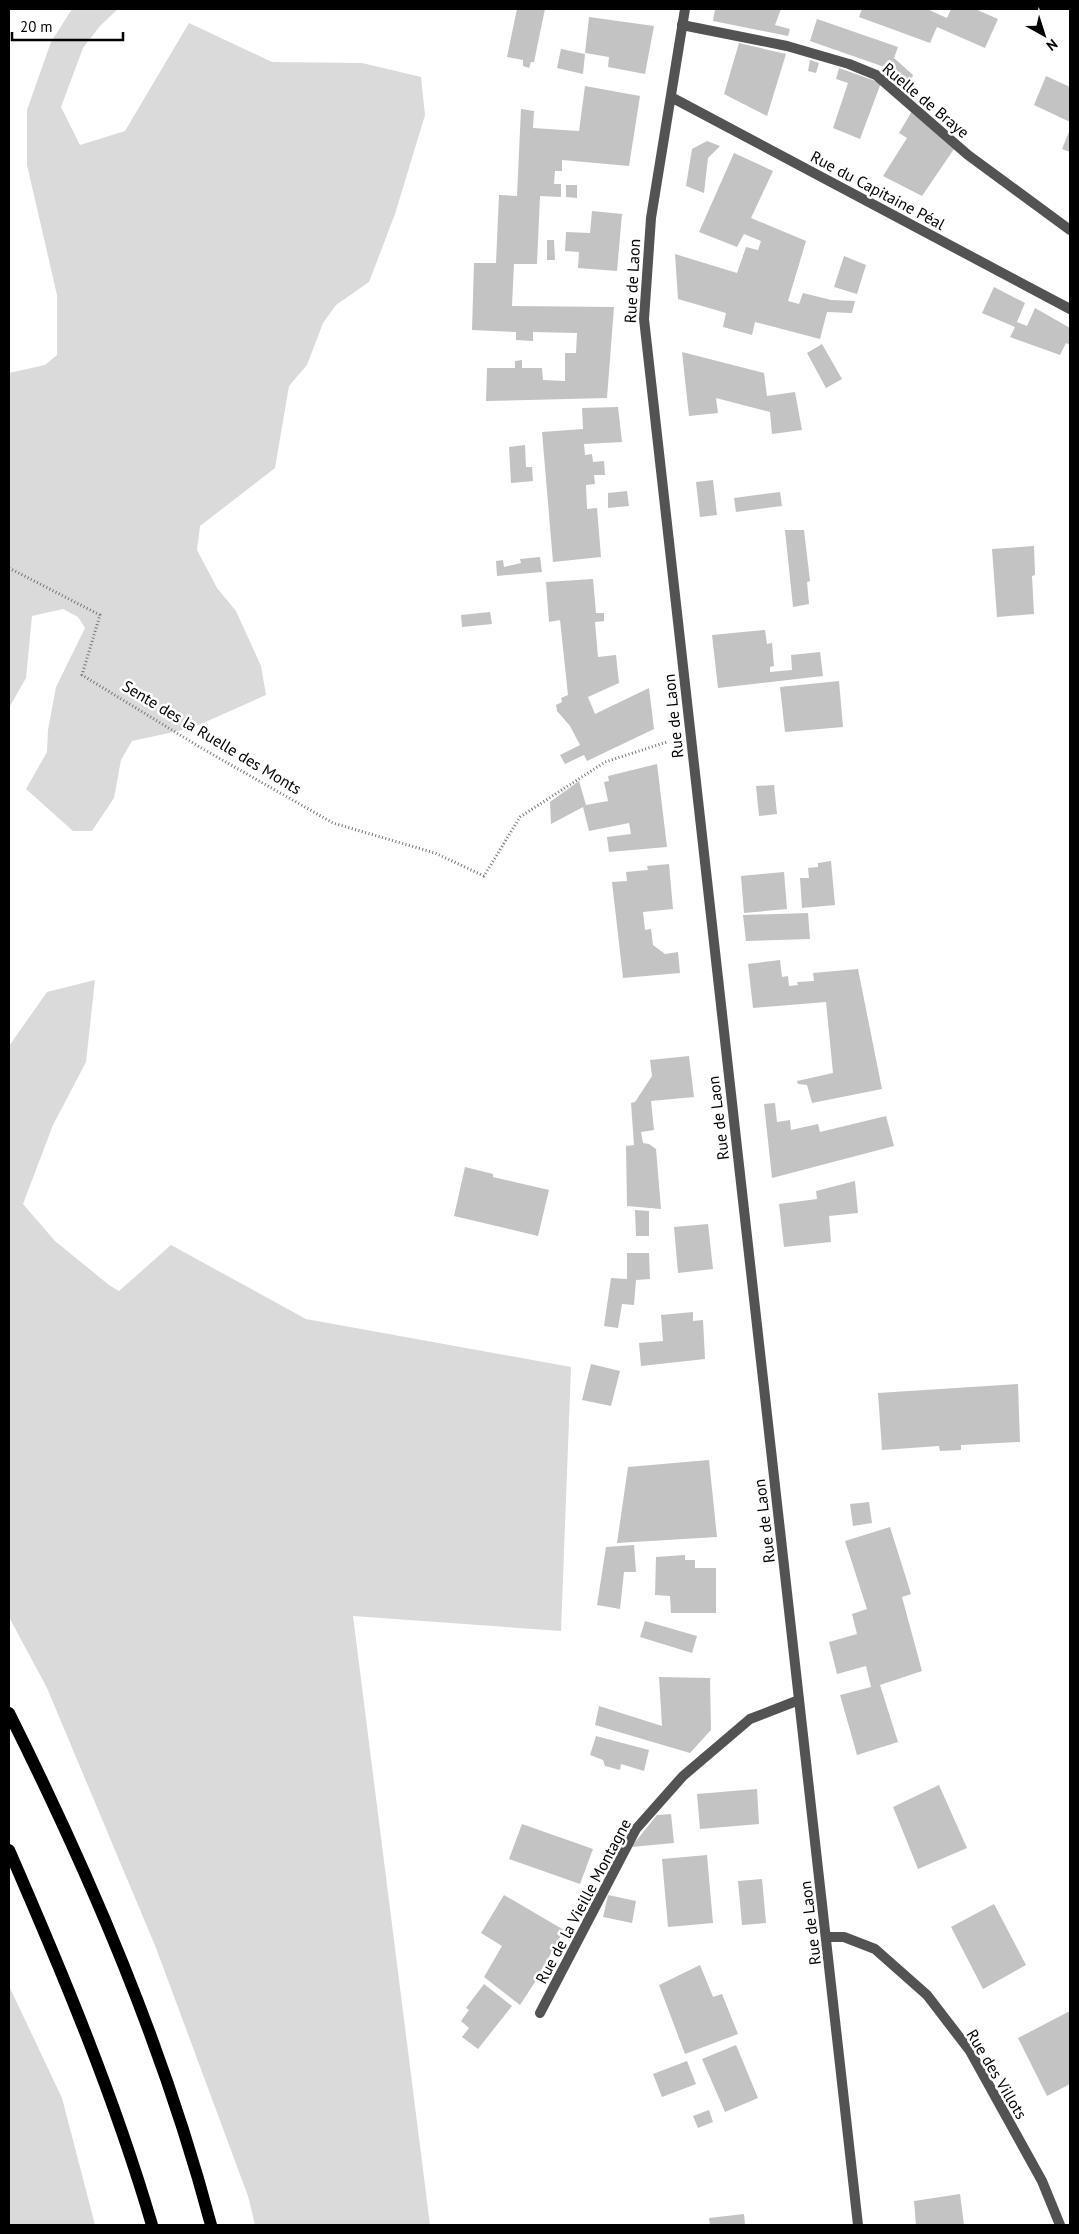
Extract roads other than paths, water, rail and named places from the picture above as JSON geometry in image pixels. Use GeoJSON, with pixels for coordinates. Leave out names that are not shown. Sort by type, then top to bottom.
{"type":"FeatureCollection","features":[{"type":"Feature","properties":{"kind":"main road"},"geometry":{"type":"LineString","coordinates":[[9,1713],[47,1790],[113,1937],[162,2070],[211,2225]]}},
{"type":"Feature","properties":{"kind":"main road"},"geometry":{"type":"LineString","coordinates":[[9,1850],[111,2094],[152,2225]]}},
{"type":"Feature","properties":{"kind":"street","name":"Rue de Laon"},"geometry":{"type":"LineString","coordinates":[[685,9],[651,218],[644,319],[858,2225]]}},
{"type":"Feature","properties":{"kind":"street","name":"Ruelle de Braye"},"geometry":{"type":"LineString","coordinates":[[682,25],[787,46],[849,64],[876,75],[968,155],[1070,230]]}},
{"type":"Feature","properties":{"kind":"street","name":"Rue du Capitaine Péal"},"geometry":{"type":"LineString","coordinates":[[671,98],[1070,309]]}},
{"type":"Feature","properties":{"kind":"street","name":"Rue de la Vieille Montagne"},"geometry":{"type":"LineString","coordinates":[[540,2013],[636,1829],[683,1776],[750,1720],[799,1700]]}},
{"type":"Feature","properties":{"kind":"street","name":"Rue des Villots"},"geometry":{"type":"LineString","coordinates":[[827,1937],[844,1937],[874,1950],[927,1996],[970,2051],[1042,2181],[1060,2225]]}}]}
